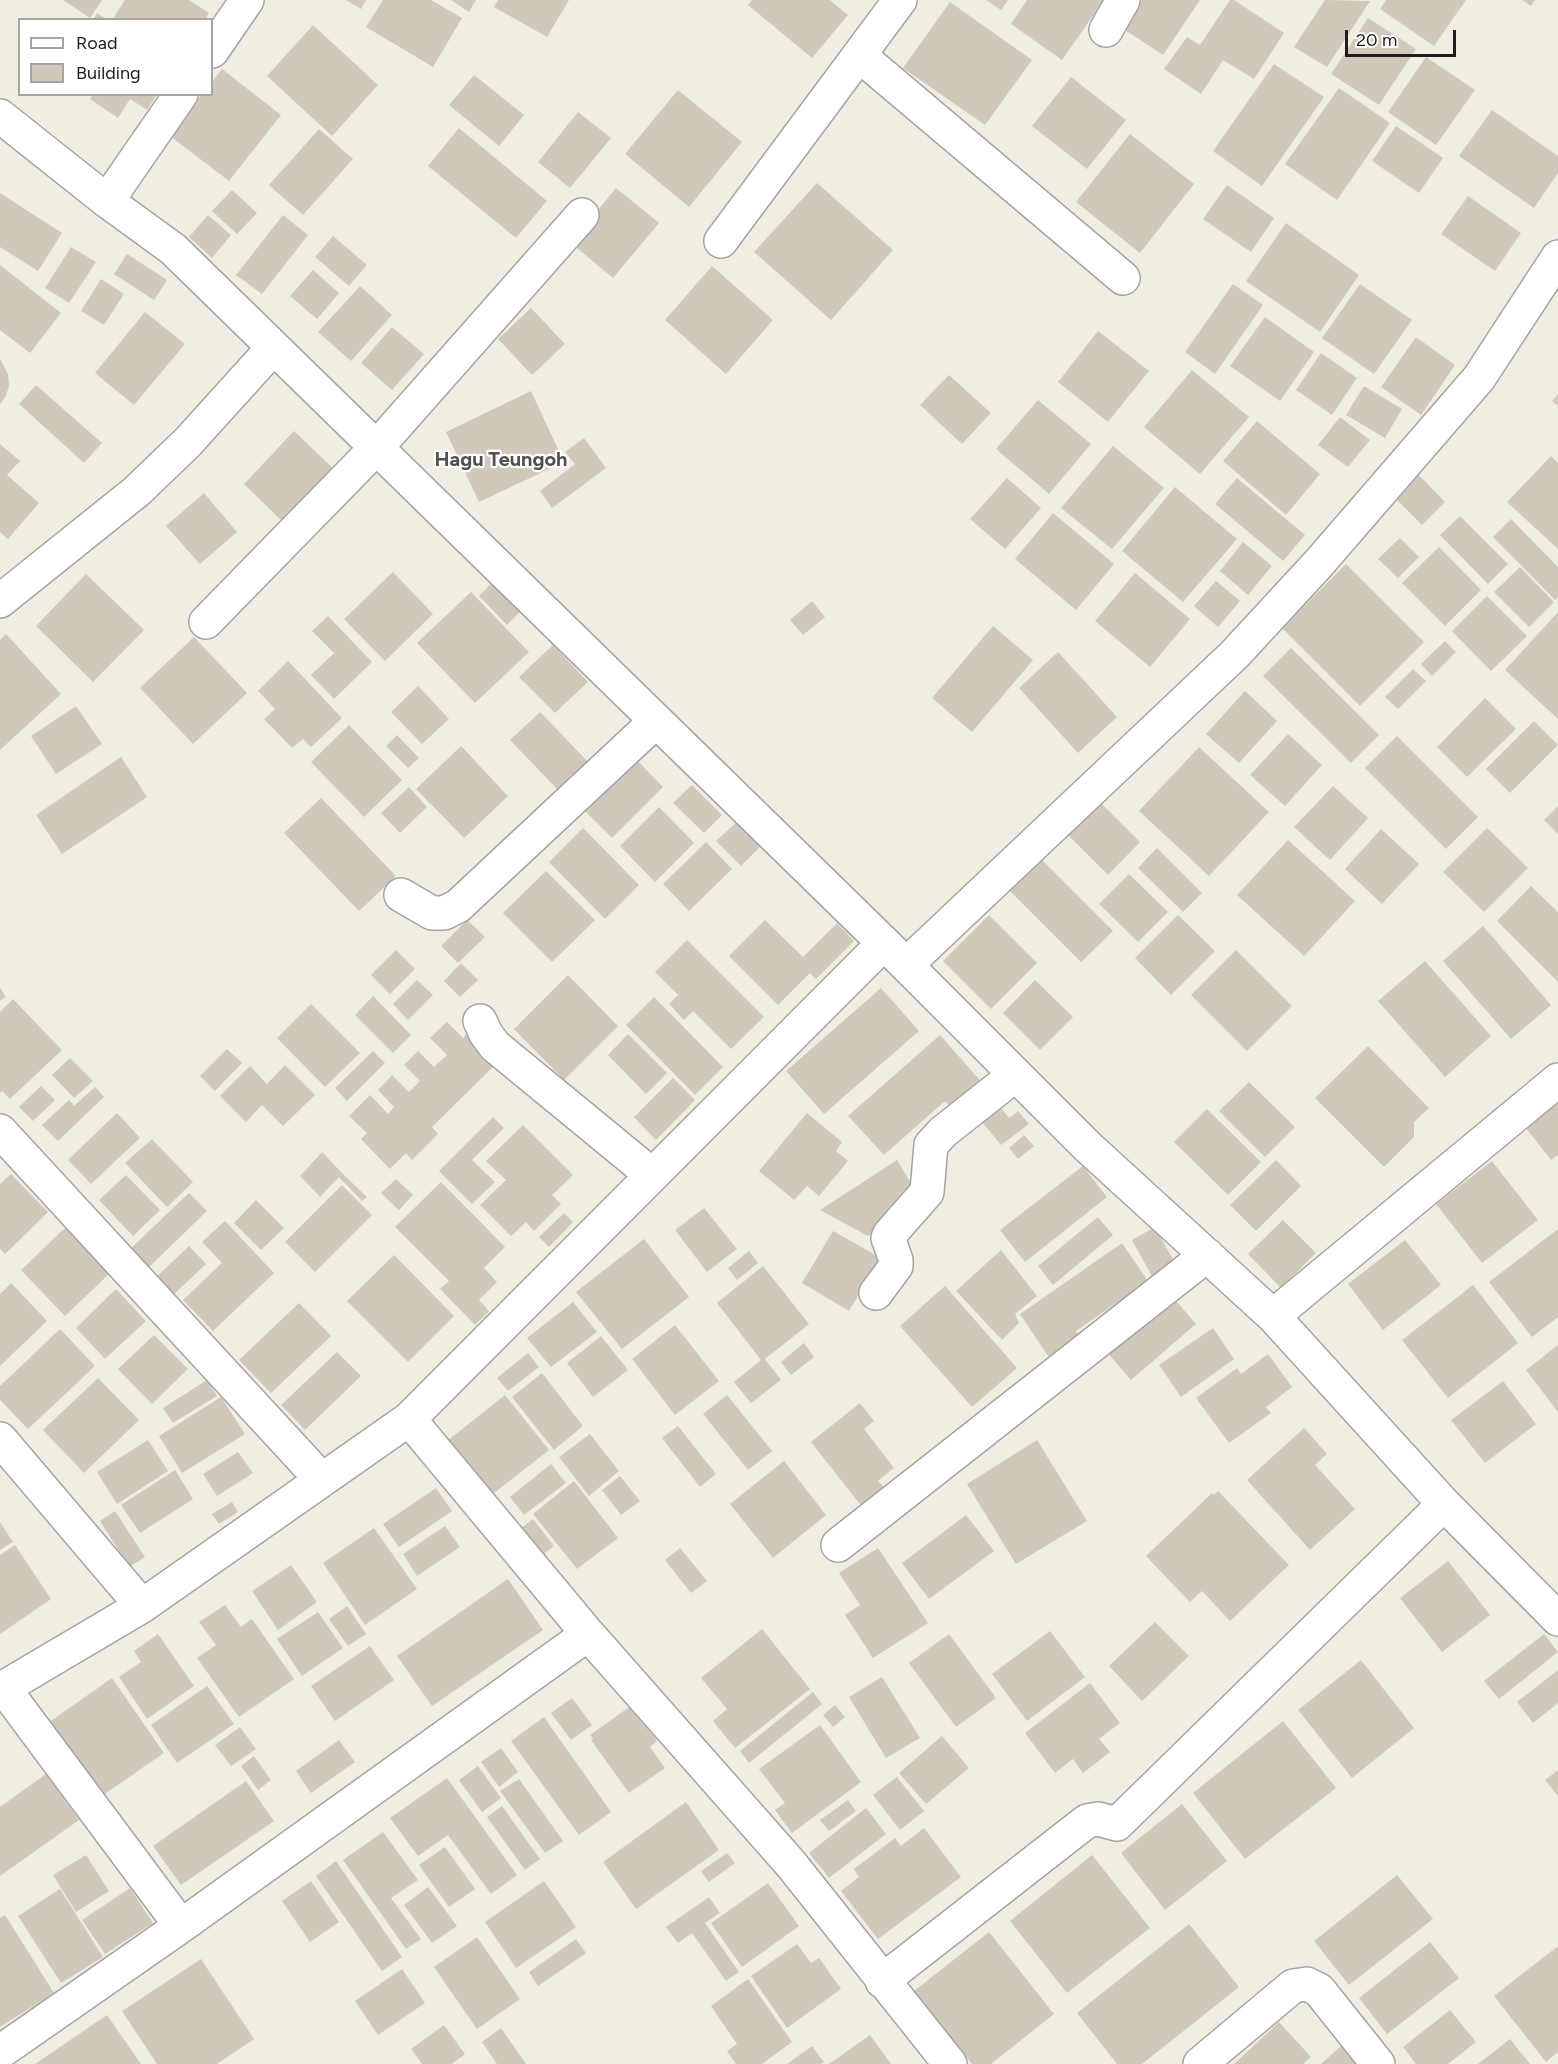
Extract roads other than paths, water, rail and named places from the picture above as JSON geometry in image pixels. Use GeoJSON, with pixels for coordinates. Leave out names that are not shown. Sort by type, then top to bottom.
{"type":"FeatureCollection","features":[{"type":"Feature","properties":{"kind":"street"},"geometry":{"type":"LineString","coordinates":[[213,50],[247,0]]}},
{"type":"Feature","properties":{"kind":"street"},"geometry":{"type":"LineString","coordinates":[[721,241],[900,0]]}},
{"type":"Feature","properties":{"kind":"street"},"geometry":{"type":"LineString","coordinates":[[1106,30],[1124,0]]}},
{"type":"Feature","properties":{"kind":"street"},"geometry":{"type":"LineString","coordinates":[[859,55],[1123,278]]}},
{"type":"Feature","properties":{"kind":"street"},"geometry":{"type":"LineString","coordinates":[[107,201],[181,96]]}},
{"type":"Feature","properties":{"kind":"street"},"geometry":{"type":"LineString","coordinates":[[0,116],[107,201],[173,249],[895,954],[1087,1146],[1273,1317],[1444,1504],[1558,1619]]}},
{"type":"Feature","properties":{"kind":"street"},"geometry":{"type":"LineString","coordinates":[[206,622],[377,447],[582,215]]}},
{"type":"Feature","properties":{"kind":"street"},"geometry":{"type":"LineString","coordinates":[[181,1926],[2,1688],[142,1606],[409,1419],[652,1175],[895,954],[1235,654],[1319,563],[1479,378],[1558,257]]}},
{"type":"Feature","properties":{"kind":"street"},"geometry":{"type":"LineString","coordinates":[[0,601],[137,491],[188,442],[273,348]]}},
{"type":"Feature","properties":{"kind":"street"},"geometry":{"type":"LineString","coordinates":[[401,895],[432,913],[444,913],[458,906],[656,721]]}},
{"type":"Feature","properties":{"kind":"street"},"geometry":{"type":"LineString","coordinates":[[480,1021],[495,1046],[652,1175]]}},
{"type":"Feature","properties":{"kind":"street"},"geometry":{"type":"LineString","coordinates":[[876,1293],[896,1266],[888,1238],[890,1234],[927,1192],[931,1145],[943,1132],[1015,1075]]}},
{"type":"Feature","properties":{"kind":"street"},"geometry":{"type":"LineString","coordinates":[[1273,1317],[1558,1080]]}},
{"type":"Feature","properties":{"kind":"street"},"geometry":{"type":"LineString","coordinates":[[0,1131],[322,1480]]}},
{"type":"Feature","properties":{"kind":"street"},"geometry":{"type":"LineString","coordinates":[[838,1545],[1207,1255]]}},
{"type":"Feature","properties":{"kind":"street"},"geometry":{"type":"LineString","coordinates":[[409,1419],[588,1634],[791,1864],[950,2064]]}},
{"type":"Feature","properties":{"kind":"street"},"geometry":{"type":"LineString","coordinates":[[0,1439],[142,1606]]}},
{"type":"Feature","properties":{"kind":"street"},"geometry":{"type":"LineString","coordinates":[[882,1981],[1087,1821],[1098,1819],[1114,1824],[1122,1820],[1444,1504]]}},
{"type":"Feature","properties":{"kind":"street"},"geometry":{"type":"LineString","coordinates":[[0,2052],[181,1926],[588,1634]]}},
{"type":"Feature","properties":{"kind":"street"},"geometry":{"type":"LineString","coordinates":[[1200,2064],[1293,1986],[1307,1984],[1319,1990],[1378,2064]]}},
{"type":"Feature","properties":{"kind":"district","name":"Hagu Teungoh"},"geometry":{"type":"Point","coordinates":[501,460]}}]}
